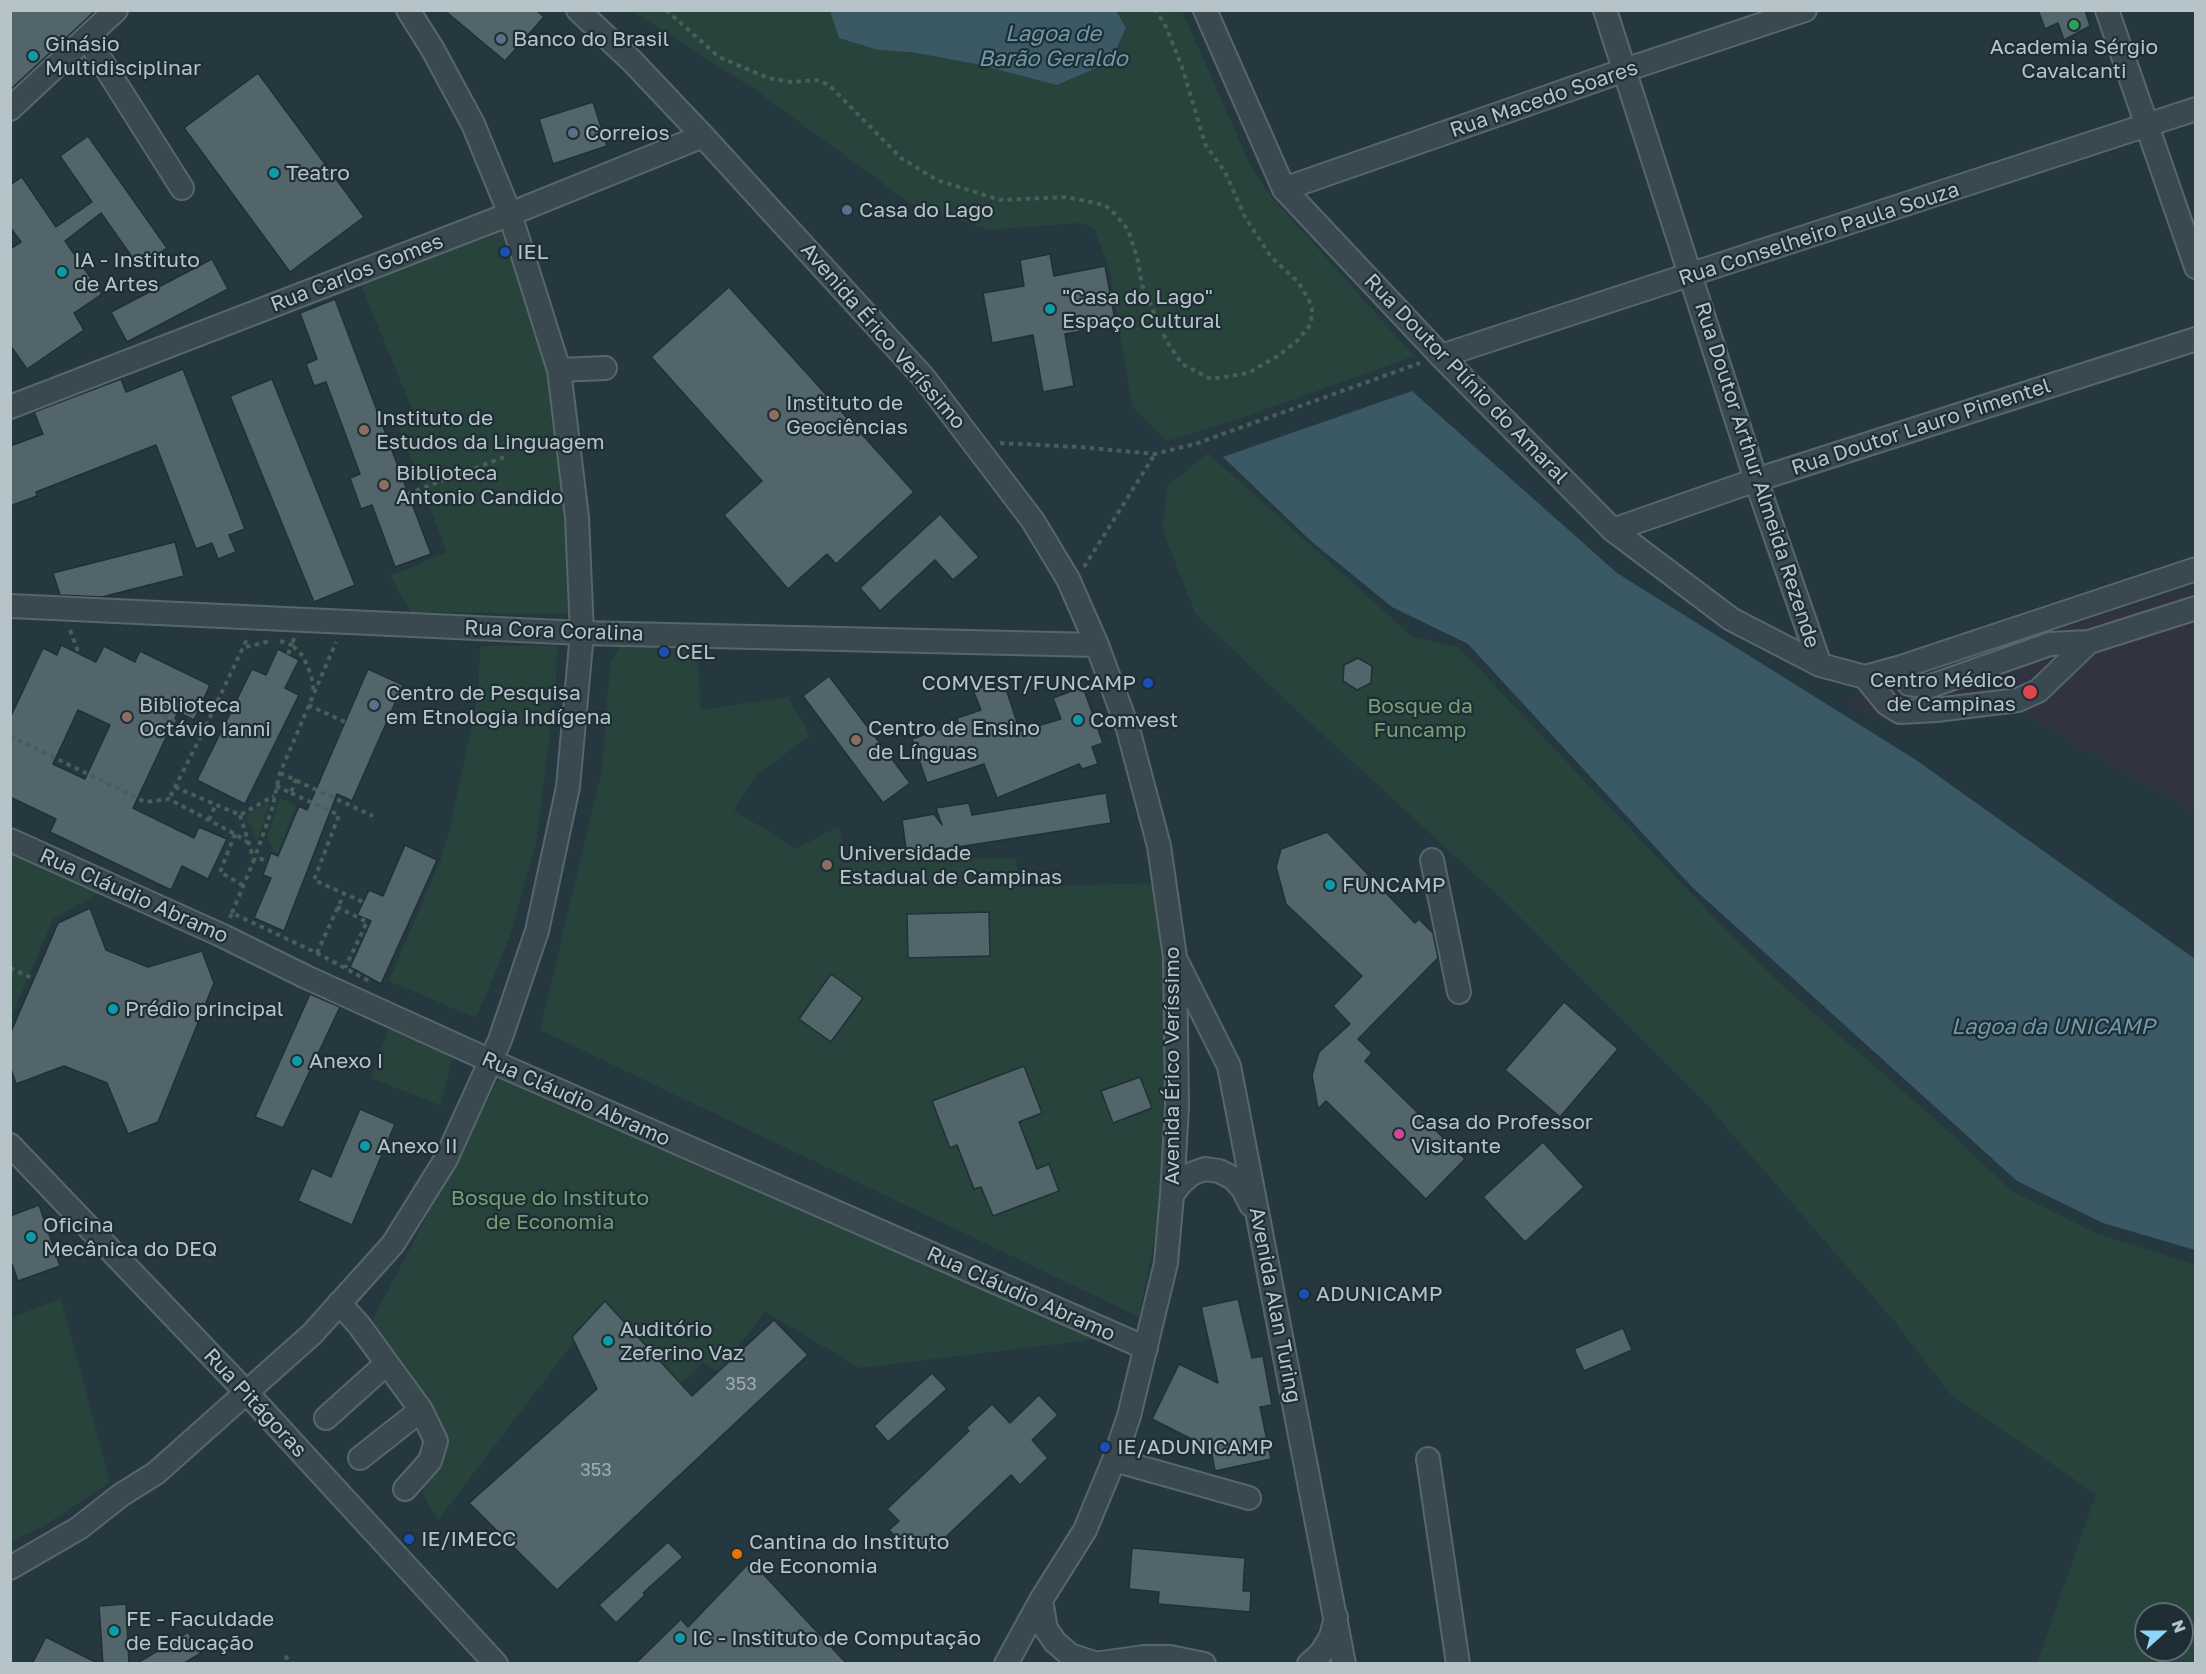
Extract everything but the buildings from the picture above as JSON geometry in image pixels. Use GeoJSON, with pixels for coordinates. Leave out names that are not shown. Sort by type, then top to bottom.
{"type":"FeatureCollection","features":[{"type":"Feature","properties":{"kind":"street"},"geometry":{"type":"LineString","coordinates":[[10,109],[116,10]]}},
{"type":"Feature","properties":{"kind":"street"},"geometry":{"type":"LineString","coordinates":[[10,1568],[79,1528],[156,1473],[312,1334],[393,1244],[446,1160],[504,1029],[537,930],[568,787],[582,633],[577,517],[559,370],[510,214],[473,124],[432,48],[408,10]]}},
{"type":"Feature","properties":{"kind":"street","name":"Avenida Érico Veríssimo"},"geometry":{"type":"LineString","coordinates":[[578,10],[632,61],[703,136],[926,379],[1033,521],[1068,579],[1097,645],[1128,729],[1159,846],[1175,957],[1177,1106],[1167,1263],[1129,1416],[1114,1460],[1085,1530],[1041,1600],[1005,1664]]}},
{"type":"Feature","properties":{"kind":"street","name":"Rua Doutor Plínio do Amaral"},"geometry":{"type":"LineString","coordinates":[[1205,10],[1284,189],[1441,356],[1613,530],[1731,619],[1820,665],[1865,677]]}},
{"type":"Feature","properties":{"kind":"street","name":"Rua Doutor Arthur Almeida Rezende"},"geometry":{"type":"LineString","coordinates":[[1605,10],[1756,480],[1820,665]]}},
{"type":"Feature","properties":{"kind":"street","name":"Rua Macedo Soares"},"geometry":{"type":"LineString","coordinates":[[1284,189],[1805,10]]}},
{"type":"Feature","properties":{"kind":"street"},"geometry":{"type":"LineString","coordinates":[[2107,10],[2196,267]]}},
{"type":"Feature","properties":{"kind":"street"},"geometry":{"type":"LineString","coordinates":[[87,38],[182,188]]}},
{"type":"Feature","properties":{"kind":"street","name":"Rua Conselheiro Paula Souza"},"geometry":{"type":"LineString","coordinates":[[1441,356],[2196,109]]}},
{"type":"Feature","properties":{"kind":"street","name":"Rua Carlos Gomes"},"geometry":{"type":"LineString","coordinates":[[10,406],[510,214],[703,136]]}},
{"type":"Feature","properties":{"kind":"street","name":"Rua Doutor Lauro Pimentel"},"geometry":{"type":"LineString","coordinates":[[1613,530],[1756,480],[2196,339]]}},
{"type":"Feature","properties":{"kind":"street"},"geometry":{"type":"LineString","coordinates":[[559,370],[605,368]]}},
{"type":"Feature","properties":{"kind":"street"},"geometry":{"type":"LineString","coordinates":[[2089,642],[2038,691],[2018,700],[1900,712],[1887,704],[1865,677],[2196,568]]}},
{"type":"Feature","properties":{"kind":"street","name":"Rua Cora Coralina"},"geometry":{"type":"LineString","coordinates":[[10,606],[582,633],[1097,645]]}},
{"type":"Feature","properties":{"kind":"street"},"geometry":{"type":"LineString","coordinates":[[1901,667],[1909,684],[1928,687],[2050,644],[2089,642],[2196,608]]}},
{"type":"Feature","properties":{"kind":"street","name":"Rua Cláudio Abramo"},"geometry":{"type":"LineString","coordinates":[[10,840],[491,1061],[1146,1348]]}},
{"type":"Feature","properties":{"kind":"street"},"geometry":{"type":"LineString","coordinates":[[1432,860],[1459,992]]}},
{"type":"Feature","properties":{"kind":"street","name":"Avenida Alan Turing"},"geometry":{"type":"LineString","coordinates":[[1175,957],[1229,1066],[1344,1664]]}},
{"type":"Feature","properties":{"kind":"street","name":"Rua Pitágoras"},"geometry":{"type":"LineString","coordinates":[[10,1145],[246,1392],[496,1664]]}},
{"type":"Feature","properties":{"kind":"street"},"geometry":{"type":"LineString","coordinates":[[1173,1195],[1191,1174],[1205,1169],[1219,1171],[1233,1178],[1243,1188],[1257,1217]]}},
{"type":"Feature","properties":{"kind":"street"},"geometry":{"type":"LineString","coordinates":[[339,1303],[359,1325],[421,1410],[436,1441],[430,1461],[405,1489]]}},
{"type":"Feature","properties":{"kind":"street"},"geometry":{"type":"LineString","coordinates":[[326,1418],[386,1364]]}},
{"type":"Feature","properties":{"kind":"street"},"geometry":{"type":"LineString","coordinates":[[360,1458],[421,1410]]}},
{"type":"Feature","properties":{"kind":"street"},"geometry":{"type":"LineString","coordinates":[[1428,1459],[1458,1664]]}},
{"type":"Feature","properties":{"kind":"street"},"geometry":{"type":"LineString","coordinates":[[1114,1460],[1249,1498]]}},
{"type":"Feature","properties":{"kind":"street"},"geometry":{"type":"LineString","coordinates":[[1041,1600],[1046,1629],[1055,1642],[1070,1655],[1094,1663],[1170,1657],[1204,1664]]}},
{"type":"Feature","properties":{"kind":"street"},"geometry":{"type":"LineString","coordinates":[[1309,1664],[1321,1653],[1331,1637],[1336,1614]]}},
{"type":"Feature","properties":{"kind":"path"},"geometry":{"type":"LineString","coordinates":[[666,10],[719,57],[768,78],[792,82],[817,80],[829,85],[901,158],[938,180],[1000,200],[1066,197],[1105,205],[1128,230],[1137,257],[1142,285],[1166,340],[1182,364],[1211,379],[1248,374],[1278,356],[1298,340],[1311,324],[1312,309],[1298,282],[1271,257],[1245,217],[1225,172],[1205,144],[1182,67],[1166,27],[1156,10]]}},
{"type":"Feature","properties":{"kind":"path"},"geometry":{"type":"LineString","coordinates":[[973,441],[1155,454],[1195,444],[1441,356]]}},
{"type":"Feature","properties":{"kind":"path"},"geometry":{"type":"LineString","coordinates":[[1080,573],[1155,454]]}},
{"type":"Feature","properties":{"kind":"path"},"geometry":{"type":"LineString","coordinates":[[399,497],[507,456]]}},
{"type":"Feature","properties":{"kind":"path"},"geometry":{"type":"LineString","coordinates":[[169,799],[245,647],[254,618]]}},
{"type":"Feature","properties":{"kind":"path"},"geometry":{"type":"LineString","coordinates":[[232,914],[272,809],[280,773],[345,622]]}},
{"type":"Feature","properties":{"kind":"path"},"geometry":{"type":"LineString","coordinates":[[245,647],[276,639],[292,645],[303,656],[311,675],[314,692]]}},
{"type":"Feature","properties":{"kind":"path"},"geometry":{"type":"LineString","coordinates":[[288,654],[292,645]]}},
{"type":"Feature","properties":{"kind":"path"},"geometry":{"type":"LineString","coordinates":[[308,705],[345,722]]}},
{"type":"Feature","properties":{"kind":"path"},"geometry":{"type":"LineString","coordinates":[[163,716],[202,734]]}},
{"type":"Feature","properties":{"kind":"path"},"geometry":{"type":"LineString","coordinates":[[10,736],[145,802],[169,799],[250,844]]}},
{"type":"Feature","properties":{"kind":"path"},"geometry":{"type":"LineString","coordinates":[[280,773],[373,816]]}},
{"type":"Feature","properties":{"kind":"path"},"geometry":{"type":"LineString","coordinates":[[291,793],[296,779]]}},
{"type":"Feature","properties":{"kind":"path"},"geometry":{"type":"LineString","coordinates":[[276,786],[339,815],[314,880],[363,902]]}},
{"type":"Feature","properties":{"kind":"path"},"geometry":{"type":"LineString","coordinates":[[175,787],[240,815],[274,796]]}},
{"type":"Feature","properties":{"kind":"path"},"geometry":{"type":"LineString","coordinates":[[209,820],[215,806]]}},
{"type":"Feature","properties":{"kind":"path"},"geometry":{"type":"LineString","coordinates":[[240,815],[254,860]]}},
{"type":"Feature","properties":{"kind":"path"},"geometry":{"type":"LineString","coordinates":[[235,834],[220,872],[244,886]]}},
{"type":"Feature","properties":{"kind":"path"},"geometry":{"type":"LineString","coordinates":[[254,860],[268,861]]}},
{"type":"Feature","properties":{"kind":"path"},"geometry":{"type":"LineString","coordinates":[[306,977],[344,894]]}},
{"type":"Feature","properties":{"kind":"path"},"geometry":{"type":"LineString","coordinates":[[337,907],[367,922],[345,968]]}},
{"type":"Feature","properties":{"kind":"path"},"geometry":{"type":"LineString","coordinates":[[282,936],[373,983]]}},
{"type":"Feature","properties":{"kind":"path"},"geometry":{"type":"LineString","coordinates":[[10,968],[34,979]]}},
{"type":"Feature","properties":{"kind":"path"},"geometry":{"type":"LineString","coordinates":[[285,1656],[293,1664]]}},
{"type":"Feature","properties":{"kind":"shaded area","name":"Centro Médico de Campinas"},"geometry":{"type":"Polygon","coordinates":[[[2195,586],[2195,813],[2023,713],[1891,724],[1847,702],[1883,681],[1936,667],[2195,586]]]}},
{"type":"Feature","properties":{"kind":"green space"},"geometry":{"type":"Polygon","coordinates":[[[632,11],[1182,11],[1251,167],[1270,195],[1414,356],[1245,417],[1167,441],[1132,407],[1109,267],[1094,229],[1081,223],[989,230],[911,204],[757,91],[632,11]]]}},
{"type":"Feature","properties":{"kind":"green space"},"geometry":{"type":"Polygon","coordinates":[[[510,214],[541,311],[582,614],[411,612],[390,576],[447,552],[395,418],[412,409],[356,273],[510,214]]]}},
{"type":"Feature","properties":{"kind":"green space","name":"Bosque da Funcamp"},"geometry":{"type":"Polygon","coordinates":[[[1208,453],[1413,637],[1458,647],[1723,927],[1783,986],[1935,1119],[2012,1191],[2096,1233],[2195,1265],[2195,1663],[2037,1663],[2096,1494],[1952,1396],[1894,1321],[1708,1106],[1507,904],[1282,697],[1195,613],[1162,528],[1168,485],[1208,453]]]}},
{"type":"Feature","properties":{"kind":"green space"},"geometry":{"type":"Polygon","coordinates":[[[621,644],[697,648],[701,710],[788,697],[810,736],[755,776],[734,810],[796,849],[839,826],[846,861],[1016,858],[1018,887],[1156,883],[1165,963],[1162,1201],[1139,1317],[540,1030],[602,769],[610,665],[621,644]]]}},
{"type":"Feature","properties":{"kind":"green space"},"geometry":{"type":"Polygon","coordinates":[[[557,645],[556,682],[536,844],[509,939],[476,1018],[389,981],[440,861],[450,829],[478,694],[480,646],[557,645]]]}},
{"type":"Feature","properties":{"kind":"green space"},"geometry":{"type":"Polygon","coordinates":[[[280,798],[296,805],[278,854],[267,838],[280,798]]]}},
{"type":"Feature","properties":{"kind":"green space"},"geometry":{"type":"Polygon","coordinates":[[[270,802],[257,842],[246,815],[270,802]]]}},
{"type":"Feature","properties":{"kind":"green space"},"geometry":{"type":"Polygon","coordinates":[[[11,852],[98,894],[53,919],[11,1017],[11,852]]]}},
{"type":"Feature","properties":{"kind":"green space"},"geometry":{"type":"Polygon","coordinates":[[[391,1023],[454,1053],[440,1105],[371,1078],[391,1023]]]}},
{"type":"Feature","properties":{"kind":"green space","name":"Bosque do Instituto de Economia"},"geometry":{"type":"Polygon","coordinates":[[[502,1072],[1108,1338],[860,1368],[765,1312],[718,1372],[703,1362],[681,1384],[605,1301],[438,1520],[422,1493],[439,1465],[370,1325],[502,1072]]]}},
{"type":"Feature","properties":{"kind":"green space"},"geometry":{"type":"Polygon","coordinates":[[[61,1298],[110,1482],[39,1529],[11,1541],[11,1318],[61,1298]]]}},
{"type":"Feature","properties":{"kind":"water","name":"Lagoa de Barão Geraldo"},"geometry":{"type":"Polygon","coordinates":[[[830,11],[1116,11],[1126,28],[1110,62],[1057,85],[976,64],[911,52],[878,50],[839,38],[830,11]]]}},
{"type":"Feature","properties":{"kind":"water","name":"Lagoa da UNICAMP"},"geometry":{"type":"Polygon","coordinates":[[[1412,391],[1617,573],[1916,760],[2195,959],[2195,1250],[2103,1223],[2017,1181],[1692,887],[1468,644],[1392,607],[1311,541],[1223,457],[1412,391]]]}},
{"type":"Feature","properties":{"kind":"place","name":"Academia Sérgio Cavalcanti"},"geometry":{"type":"Point","coordinates":[2074,25]}},
{"type":"Feature","properties":{"kind":"place","name":"Banco do Brasil"},"geometry":{"type":"Point","coordinates":[501,39]}},
{"type":"Feature","properties":{"kind":"place","name":"Ginásio Multidisciplinar"},"geometry":{"type":"Point","coordinates":[33,56]}},
{"type":"Feature","properties":{"kind":"place","name":"Correios"},"geometry":{"type":"Point","coordinates":[573,133]}},
{"type":"Feature","properties":{"kind":"place","name":"Teatro"},"geometry":{"type":"Point","coordinates":[274,173]}},
{"type":"Feature","properties":{"kind":"place","name":"Casa do Lago"},"geometry":{"type":"Point","coordinates":[847,210]}},
{"type":"Feature","properties":{"kind":"place","name":"IEL"},"geometry":{"type":"Point","coordinates":[505,252]}},
{"type":"Feature","properties":{"kind":"place","name":"IA - Instituto de Artes"},"geometry":{"type":"Point","coordinates":[62,272]}},
{"type":"Feature","properties":{"kind":"place","name":"\"Casa do Lago\" Espaço Cultural"},"geometry":{"type":"Point","coordinates":[1050,309]}},
{"type":"Feature","properties":{"kind":"place","name":"Instituto de Geociências"},"geometry":{"type":"Point","coordinates":[774,415]}},
{"type":"Feature","properties":{"kind":"place","name":"Instituto de Estudos da Linguagem"},"geometry":{"type":"Point","coordinates":[364,430]}},
{"type":"Feature","properties":{"kind":"place","name":"Biblioteca Antonio Candido"},"geometry":{"type":"Point","coordinates":[384,485]}},
{"type":"Feature","properties":{"kind":"place","name":"CEL"},"geometry":{"type":"Point","coordinates":[664,652]}},
{"type":"Feature","properties":{"kind":"place","name":"COMVEST/FUNCAMP"},"geometry":{"type":"Point","coordinates":[1148,683]}},
{"type":"Feature","properties":{"kind":"place","name":"Centro Médico de Campinas"},"geometry":{"type":"Point","coordinates":[2030,692]}},
{"type":"Feature","properties":{"kind":"place","name":"Centro de Pesquisa em Etnologia Indígena"},"geometry":{"type":"Point","coordinates":[374,705]}},
{"type":"Feature","properties":{"kind":"place","name":"Biblioteca Octávio Ianni"},"geometry":{"type":"Point","coordinates":[127,717]}},
{"type":"Feature","properties":{"kind":"place","name":"Comvest"},"geometry":{"type":"Point","coordinates":[1078,720]}},
{"type":"Feature","properties":{"kind":"place","name":"Centro de Ensino de Línguas"},"geometry":{"type":"Point","coordinates":[856,740]}},
{"type":"Feature","properties":{"kind":"place","name":"Universidade Estadual de Campinas"},"geometry":{"type":"Point","coordinates":[827,865]}},
{"type":"Feature","properties":{"kind":"place","name":"FUNCAMP"},"geometry":{"type":"Point","coordinates":[1330,885]}},
{"type":"Feature","properties":{"kind":"place","name":"Prédio principal"},"geometry":{"type":"Point","coordinates":[113,1009]}},
{"type":"Feature","properties":{"kind":"place","name":"Anexo I"},"geometry":{"type":"Point","coordinates":[297,1061]}},
{"type":"Feature","properties":{"kind":"place","name":"Casa do Professor Visitante"},"geometry":{"type":"Point","coordinates":[1399,1134]}},
{"type":"Feature","properties":{"kind":"place","name":"Anexo II"},"geometry":{"type":"Point","coordinates":[365,1146]}},
{"type":"Feature","properties":{"kind":"place","name":"Oficina Mecânica do DEQ"},"geometry":{"type":"Point","coordinates":[31,1237]}},
{"type":"Feature","properties":{"kind":"place","name":"ADUNICAMP"},"geometry":{"type":"Point","coordinates":[1304,1294]}},
{"type":"Feature","properties":{"kind":"place","name":"Auditório Zeferino Vaz"},"geometry":{"type":"Point","coordinates":[608,1341]}},
{"type":"Feature","properties":{"kind":"place","name":"IE/ADUNICAMP"},"geometry":{"type":"Point","coordinates":[1105,1447]}},
{"type":"Feature","properties":{"kind":"place","name":"IE/IMECC"},"geometry":{"type":"Point","coordinates":[409,1539]}},
{"type":"Feature","properties":{"kind":"place","name":"Cantina do Instituto de Economia"},"geometry":{"type":"Point","coordinates":[737,1554]}},
{"type":"Feature","properties":{"kind":"place","name":"FE - Faculdade de Educação"},"geometry":{"type":"Point","coordinates":[114,1631]}},
{"type":"Feature","properties":{"kind":"place","name":"IC - Instituto de Computação"},"geometry":{"type":"Point","coordinates":[680,1638]}}]}
